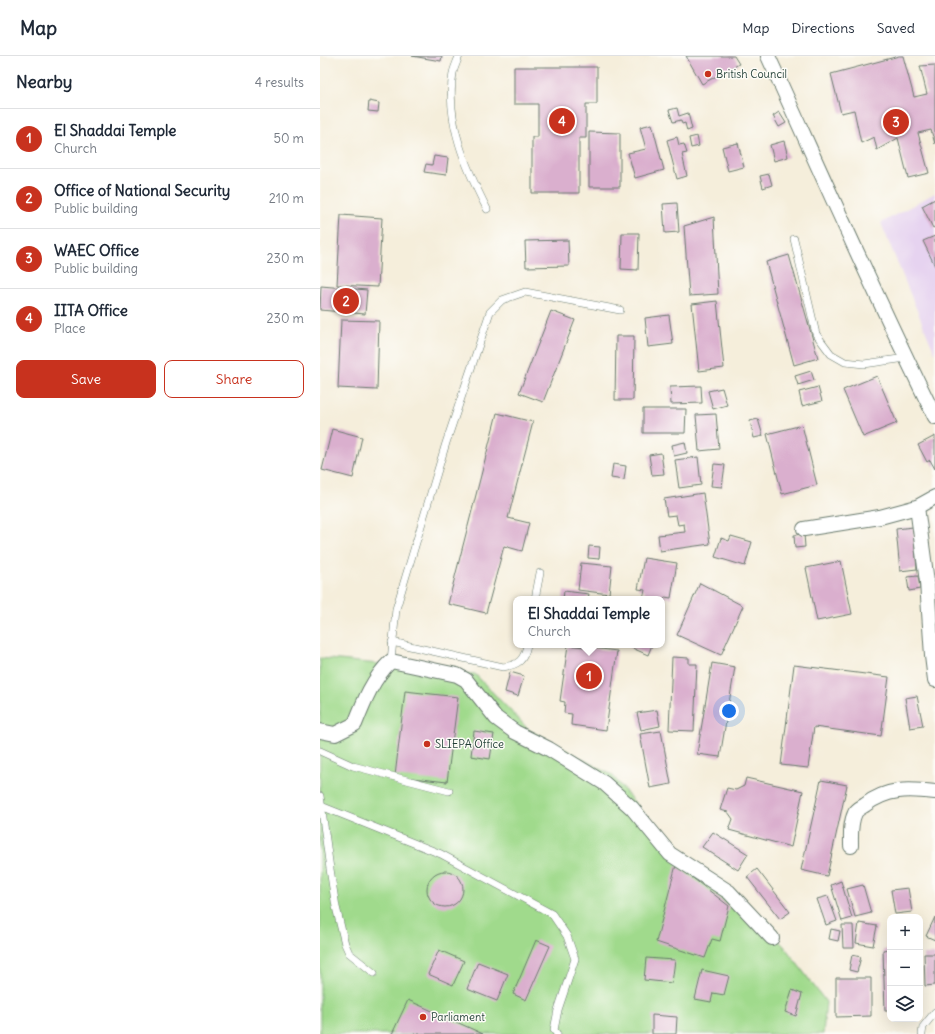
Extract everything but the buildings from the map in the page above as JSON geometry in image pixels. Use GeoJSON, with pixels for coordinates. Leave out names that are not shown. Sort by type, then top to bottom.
{"type":"FeatureCollection","features":[{"type":"Feature","properties":{"kind":"street"},"geometry":{"type":"LineString","coordinates":[[768,56],[906,358],[929,398],[935,416]]}},
{"type":"Feature","properties":{"kind":"street"},"geometry":{"type":"LineString","coordinates":[[804,529],[880,517],[917,507],[935,497]]}},
{"type":"Feature","properties":{"kind":"street"},"geometry":{"type":"LineString","coordinates":[[917,507],[927,582],[935,680]]}},
{"type":"Feature","properties":{"kind":"street"},"geometry":{"type":"LineString","coordinates":[[320,731],[335,734],[355,724],[364,700],[379,673],[391,661],[457,675],[466,680],[496,718],[515,732],[549,749],[604,783],[632,808],[670,854],[729,892],[772,938]]}},
{"type":"Feature","properties":{"kind":"street"},"geometry":{"type":"LineString","coordinates":[[851,846],[851,827],[856,811],[872,799],[887,793],[909,789],[935,792]]}},
{"type":"Feature","properties":{"kind":"lane"},"geometry":{"type":"LineString","coordinates":[[459,56],[453,73],[451,101],[453,126],[475,185],[487,209]]}},
{"type":"Feature","properties":{"kind":"lane"},"geometry":{"type":"LineString","coordinates":[[794,239],[816,334],[831,354],[845,362],[864,364],[906,358]]}},
{"type":"Feature","properties":{"kind":"lane"},"geometry":{"type":"LineString","coordinates":[[391,661],[396,609],[446,443],[490,312],[502,300],[525,292],[620,310]]}},
{"type":"Feature","properties":{"kind":"lane"},"geometry":{"type":"LineString","coordinates":[[536,596],[540,573]]}},
{"type":"Feature","properties":{"kind":"lane"},"geometry":{"type":"LineString","coordinates":[[392,642],[503,667],[516,664],[525,656],[526,648]]}},
{"type":"Feature","properties":{"kind":"lane"},"geometry":{"type":"LineString","coordinates":[[320,750],[353,766],[449,791]]}},
{"type":"Feature","properties":{"kind":"lane"},"geometry":{"type":"LineString","coordinates":[[320,796],[336,906],[345,944],[349,953],[374,973]]}},
{"type":"Feature","properties":{"kind":"lane"},"geometry":{"type":"LineString","coordinates":[[321,806],[440,854],[552,914],[567,936],[575,959],[558,1010],[554,1030],[557,1034]]}},
{"type":"Feature","properties":{"kind":"lane"},"geometry":{"type":"LineString","coordinates":[[922,1034],[923,1027],[935,1012]]}},
{"type":"Feature","properties":{"kind":"shaded area"},"geometry":{"type":"Polygon","coordinates":[[[935,193],[935,354],[881,223],[935,193]]]}},
{"type":"Feature","properties":{"kind":"green space"},"geometry":{"type":"Polygon","coordinates":[[[320,658],[475,674],[529,730],[612,775],[673,850],[735,896],[784,946],[826,1002],[823,1034],[320,1034],[320,658]]]}},
{"type":"Feature","properties":{"kind":"place","name":"British Council"},"geometry":{"type":"Point","coordinates":[708,74]}},
{"type":"Feature","properties":{"kind":"place","name":"IITA Office"},"geometry":{"type":"Point","coordinates":[562,121]}},
{"type":"Feature","properties":{"kind":"place","name":"WAEC Office"},"geometry":{"type":"Point","coordinates":[896,122]}},
{"type":"Feature","properties":{"kind":"place","name":"Office of National Security"},"geometry":{"type":"Point","coordinates":[346,301]}},
{"type":"Feature","properties":{"kind":"place","name":"El Shaddai Temple"},"geometry":{"type":"Point","coordinates":[589,676]}},
{"type":"Feature","properties":{"kind":"place","name":"SLIEPA Office"},"geometry":{"type":"Point","coordinates":[427,744]}},
{"type":"Feature","properties":{"kind":"place","name":"Parliament"},"geometry":{"type":"Point","coordinates":[423,1017]}}]}
